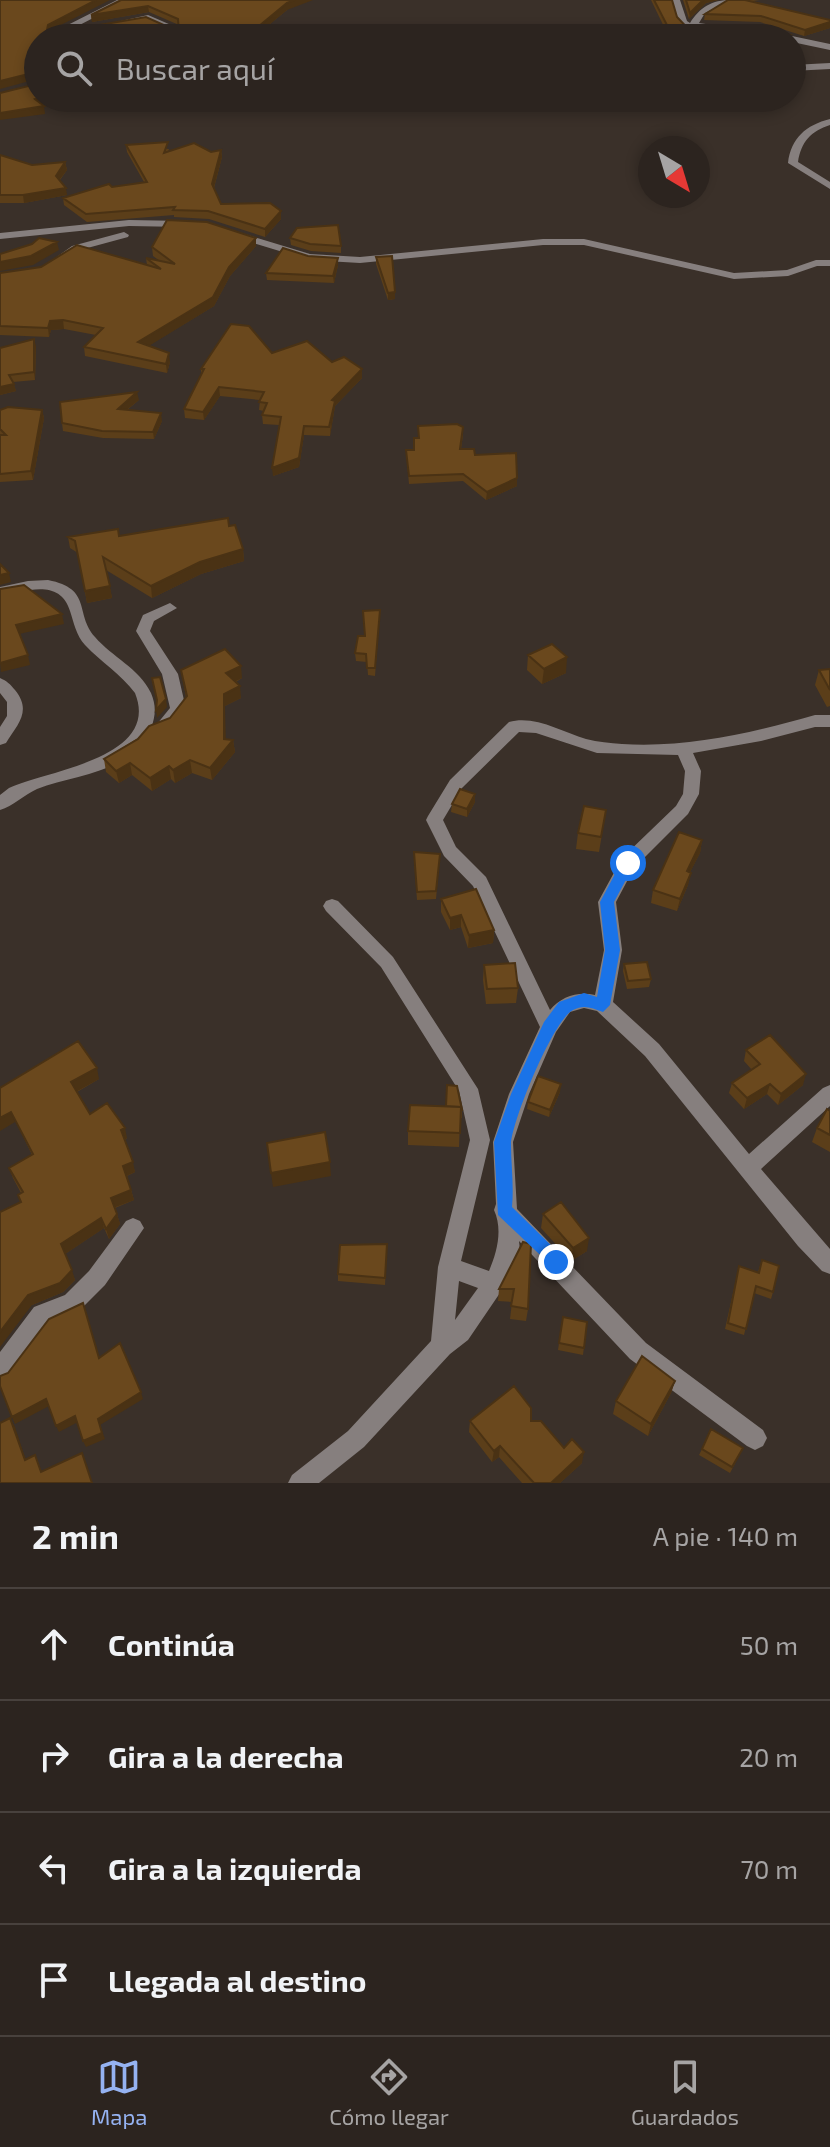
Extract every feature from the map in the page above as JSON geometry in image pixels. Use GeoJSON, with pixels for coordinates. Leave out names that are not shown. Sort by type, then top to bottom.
{"type":"FeatureCollection","features":[{"type":"Feature","properties":{"kind":"street"},"geometry":{"type":"LineString","coordinates":[[75,24],[124,0]]}},
{"type":"Feature","properties":{"kind":"street"},"geometry":{"type":"LineString","coordinates":[[676,0],[683,22],[688,24]]}},
{"type":"Feature","properties":{"kind":"street"},"geometry":{"type":"LineString","coordinates":[[694,24],[702,11],[727,0]]}},
{"type":"Feature","properties":{"kind":"street"},"geometry":{"type":"LineString","coordinates":[[113,24],[148,18],[162,24]]}},
{"type":"Feature","properties":{"kind":"street"},"geometry":{"type":"LineString","coordinates":[[806,42],[830,47]]}},
{"type":"Feature","properties":{"kind":"street"},"geometry":{"type":"LineString","coordinates":[[806,67],[830,66]]}},
{"type":"Feature","properties":{"kind":"street"},"geometry":{"type":"LineString","coordinates":[[830,122],[818,124],[801,136],[794,150],[793,163],[830,186]]}},
{"type":"Feature","properties":{"kind":"street"},"geometry":{"type":"LineString","coordinates":[[0,236],[140,223],[194,224],[106,239],[76,248],[50,263]]}},
{"type":"Feature","properties":{"kind":"street"},"geometry":{"type":"LineString","coordinates":[[223,230],[309,257],[347,259],[584,242],[734,276],[788,273],[816,263],[830,263]]}},
{"type":"Feature","properties":{"kind":"street"},"geometry":{"type":"LineString","coordinates":[[0,592],[31,585],[55,587],[67,593],[79,606],[83,631],[90,641],[132,674],[147,709],[142,733]]}},
{"type":"Feature","properties":{"kind":"street"},"geometry":{"type":"LineString","coordinates":[[0,804],[42,782],[116,755],[142,733],[164,725],[178,709],[170,674],[143,631],[148,618],[170,608]]}},
{"type":"Feature","properties":{"kind":"street"},"geometry":{"type":"LineString","coordinates":[[0,683],[15,701],[15,717],[0,739]]}},
{"type":"Feature","properties":{"kind":"street"},"geometry":{"type":"LineString","coordinates":[[549,1027],[480,882],[450,851],[434,820],[456,784],[515,726],[529,725],[593,746],[646,751],[684,750],[815,721],[830,721]]}},
{"type":"Feature","properties":{"kind":"street"},"geometry":{"type":"LineString","coordinates":[[603,1005],[613,950],[607,902],[628,863],[682,810],[691,794],[693,771],[684,750]]}},
{"type":"Feature","properties":{"kind":"street"},"geometry":{"type":"LineString","coordinates":[[332,906],[387,962],[468,1089],[480,1140],[449,1267],[442,1346]]}},
{"type":"Feature","properties":{"kind":"street"},"geometry":{"type":"LineString","coordinates":[[300,1483],[356,1439],[442,1346],[460,1332],[494,1283],[509,1250],[504,1210],[506,1175],[503,1142],[519,1094],[549,1027],[564,1006],[584,1000],[603,1005],[652,1050],[747,1169],[830,1264]]}},
{"type":"Feature","properties":{"kind":"street"},"geometry":{"type":"LineString","coordinates":[[747,1169],[830,1094]]}},
{"type":"Feature","properties":{"kind":"street"},"geometry":{"type":"LineString","coordinates":[[504,1210],[638,1351],[755,1438]]}},
{"type":"Feature","properties":{"kind":"street"},"geometry":{"type":"LineString","coordinates":[[0,1370],[42,1315],[73,1302],[97,1278],[133,1228]]}},
{"type":"Feature","properties":{"kind":"street"},"geometry":{"type":"LineString","coordinates":[[449,1267],[494,1283]]}},
{"type":"Feature","properties":{"kind":"building"},"geometry":{"type":"Polygon","coordinates":[[[0,0],[96,0],[50,24],[24,24],[24,75],[0,81],[0,0]]]}},
{"type":"Feature","properties":{"kind":"building"},"geometry":{"type":"Polygon","coordinates":[[[121,0],[295,0],[261,24],[178,24],[178,19],[148,6],[91,15],[121,0]]]}},
{"type":"Feature","properties":{"kind":"building"},"geometry":{"type":"Polygon","coordinates":[[[654,0],[672,0],[677,17],[684,24],[666,24],[654,0]]]}},
{"type":"Feature","properties":{"kind":"building"},"geometry":{"type":"Polygon","coordinates":[[[686,0],[703,0],[690,13],[686,0]]]}},
{"type":"Feature","properties":{"kind":"building"},"geometry":{"type":"Polygon","coordinates":[[[728,0],[745,0],[830,22],[806,30],[806,24],[786,24],[761,16],[705,14],[728,0]]]}},
{"type":"Feature","properties":{"kind":"building"},"geometry":{"type":"Polygon","coordinates":[[[146,17],[162,24],[105,24],[146,17]]]}},
{"type":"Feature","properties":{"kind":"building"},"geometry":{"type":"Polygon","coordinates":[[[24,87],[24,109],[0,113],[0,93],[24,87]]]}},
{"type":"Feature","properties":{"kind":"building"},"geometry":{"type":"Polygon","coordinates":[[[168,142],[164,153],[194,143],[211,152],[221,150],[212,184],[221,204],[270,203],[281,211],[265,229],[208,211],[173,210],[175,207],[86,214],[63,198],[109,184],[112,187],[147,182],[126,145],[168,142]]]}},
{"type":"Feature","properties":{"kind":"building"},"geometry":{"type":"Polygon","coordinates":[[[0,155],[32,165],[65,162],[56,176],[66,188],[23,195],[0,195],[0,155]]]}},
{"type":"Feature","properties":{"kind":"building"},"geometry":{"type":"Polygon","coordinates":[[[167,220],[207,222],[256,238],[229,267],[213,297],[138,342],[169,353],[166,364],[84,347],[103,328],[63,320],[50,321],[48,328],[0,326],[0,273],[41,267],[77,245],[161,269],[146,258],[175,264],[152,247],[167,220]]]}},
{"type":"Feature","properties":{"kind":"building"},"geometry":{"type":"Polygon","coordinates":[[[338,225],[341,246],[310,244],[290,238],[297,228],[338,225]]]}},
{"type":"Feature","properties":{"kind":"building"},"geometry":{"type":"Polygon","coordinates":[[[39,238],[57,242],[31,256],[0,262],[0,254],[32,244],[39,238]]]}},
{"type":"Feature","properties":{"kind":"building"},"geometry":{"type":"Polygon","coordinates":[[[283,248],[308,256],[338,258],[333,276],[266,273],[283,248]]]}},
{"type":"Feature","properties":{"kind":"building"},"geometry":{"type":"Polygon","coordinates":[[[392,256],[395,292],[388,293],[376,257],[392,256]]]}},
{"type":"Feature","properties":{"kind":"building"},"geometry":{"type":"Polygon","coordinates":[[[231,324],[249,326],[272,353],[307,341],[332,362],[344,357],[362,369],[332,400],[335,401],[329,427],[304,426],[299,458],[272,468],[281,417],[262,415],[267,403],[259,402],[264,392],[219,387],[203,412],[184,409],[204,369],[201,369],[231,324]]]}},
{"type":"Feature","properties":{"kind":"building"},"geometry":{"type":"Polygon","coordinates":[[[34,339],[34,372],[9,375],[14,384],[0,387],[0,348],[34,339]]]}},
{"type":"Feature","properties":{"kind":"building"},"geometry":{"type":"Polygon","coordinates":[[[137,392],[118,409],[161,413],[153,432],[102,431],[62,423],[60,402],[137,392]]]}},
{"type":"Feature","properties":{"kind":"building"},"geometry":{"type":"Polygon","coordinates":[[[8,407],[42,410],[31,471],[0,474],[0,435],[6,435],[0,429],[0,410],[8,407]]]}},
{"type":"Feature","properties":{"kind":"building"},"geometry":{"type":"Polygon","coordinates":[[[457,424],[463,427],[460,449],[474,449],[475,455],[516,453],[517,478],[487,492],[463,474],[409,476],[406,450],[414,450],[414,438],[419,438],[418,426],[457,424]]]}},
{"type":"Feature","properties":{"kind":"building"},"geometry":{"type":"Polygon","coordinates":[[[228,518],[229,526],[235,525],[243,549],[200,562],[151,586],[103,557],[110,586],[85,591],[75,541],[68,537],[118,529],[119,536],[228,518]]]}},
{"type":"Feature","properties":{"kind":"building"},"geometry":{"type":"Polygon","coordinates":[[[0,564],[9,573],[0,575],[0,564]]]}},
{"type":"Feature","properties":{"kind":"building"},"geometry":{"type":"Polygon","coordinates":[[[24,585],[62,614],[16,625],[28,655],[0,663],[0,589],[24,585]]]}},
{"type":"Feature","properties":{"kind":"building"},"geometry":{"type":"Polygon","coordinates":[[[380,610],[375,668],[367,668],[366,654],[355,653],[358,636],[365,636],[363,611],[380,610]]]}},
{"type":"Feature","properties":{"kind":"building"},"geometry":{"type":"Polygon","coordinates":[[[552,644],[567,657],[544,669],[528,655],[552,644]]]}},
{"type":"Feature","properties":{"kind":"building"},"geometry":{"type":"Polygon","coordinates":[[[225,649],[241,666],[226,673],[240,686],[224,694],[224,739],[233,740],[210,768],[190,760],[173,770],[169,766],[150,778],[130,763],[116,771],[104,759],[138,739],[149,726],[170,718],[187,696],[181,670],[225,649]]]}},
{"type":"Feature","properties":{"kind":"building"},"geometry":{"type":"Polygon","coordinates":[[[830,669],[830,690],[819,670],[830,669]]]}},
{"type":"Feature","properties":{"kind":"building"},"geometry":{"type":"Polygon","coordinates":[[[160,677],[166,699],[156,710],[152,678],[160,677]]]}},
{"type":"Feature","properties":{"kind":"building"},"geometry":{"type":"Polygon","coordinates":[[[460,789],[475,794],[467,809],[452,804],[460,789]]]}},
{"type":"Feature","properties":{"kind":"building"},"geometry":{"type":"Polygon","coordinates":[[[584,806],[606,810],[601,837],[578,833],[584,806]]]}},
{"type":"Feature","properties":{"kind":"building"},"geometry":{"type":"Polygon","coordinates":[[[679,832],[702,840],[687,871],[691,873],[680,899],[653,890],[679,832]]]}},
{"type":"Feature","properties":{"kind":"building"},"geometry":{"type":"Polygon","coordinates":[[[414,852],[440,854],[436,891],[417,892],[414,852]]]}},
{"type":"Feature","properties":{"kind":"building"},"geometry":{"type":"Polygon","coordinates":[[[476,889],[494,930],[469,935],[461,915],[450,918],[441,899],[476,889]]]}},
{"type":"Feature","properties":{"kind":"building"},"geometry":{"type":"Polygon","coordinates":[[[647,962],[651,979],[628,981],[624,964],[647,962]]]}},
{"type":"Feature","properties":{"kind":"building"},"geometry":{"type":"Polygon","coordinates":[[[515,963],[518,988],[487,989],[484,965],[515,963]]]}},
{"type":"Feature","properties":{"kind":"building"},"geometry":{"type":"Polygon","coordinates":[[[770,1035],[806,1074],[781,1094],[770,1084],[747,1098],[732,1083],[760,1064],[746,1050],[770,1035]]]}},
{"type":"Feature","properties":{"kind":"building"},"geometry":{"type":"Polygon","coordinates":[[[78,1041],[97,1068],[71,1082],[90,1114],[107,1103],[125,1128],[121,1130],[133,1162],[123,1166],[131,1190],[111,1198],[117,1214],[106,1229],[101,1218],[61,1244],[72,1270],[60,1283],[28,1295],[0,1332],[0,1212],[21,1202],[18,1195],[23,1192],[9,1168],[33,1154],[11,1112],[0,1118],[0,1088],[78,1041]]]}},
{"type":"Feature","properties":{"kind":"building"},"geometry":{"type":"Polygon","coordinates":[[[538,1076],[561,1084],[550,1110],[528,1102],[538,1076]]]}},
{"type":"Feature","properties":{"kind":"building"},"geometry":{"type":"Polygon","coordinates":[[[447,1085],[457,1086],[462,1110],[461,1107],[446,1106],[447,1085]]]}},
{"type":"Feature","properties":{"kind":"building"},"geometry":{"type":"Polygon","coordinates":[[[410,1105],[461,1107],[460,1133],[408,1131],[410,1105]]]}},
{"type":"Feature","properties":{"kind":"building"},"geometry":{"type":"Polygon","coordinates":[[[827,1109],[830,1111],[830,1135],[817,1128],[827,1109]]]}},
{"type":"Feature","properties":{"kind":"building"},"geometry":{"type":"Polygon","coordinates":[[[325,1132],[330,1162],[271,1173],[267,1143],[325,1132]]]}},
{"type":"Feature","properties":{"kind":"building"},"geometry":{"type":"Polygon","coordinates":[[[561,1202],[589,1238],[573,1248],[543,1214],[561,1202]]]}},
{"type":"Feature","properties":{"kind":"building"},"geometry":{"type":"Polygon","coordinates":[[[523,1242],[531,1244],[528,1309],[511,1306],[514,1289],[499,1289],[523,1242]]]}},
{"type":"Feature","properties":{"kind":"building"},"geometry":{"type":"Polygon","coordinates":[[[387,1244],[385,1278],[338,1274],[340,1245],[387,1244]]]}},
{"type":"Feature","properties":{"kind":"building"},"geometry":{"type":"Polygon","coordinates":[[[762,1260],[779,1266],[773,1292],[756,1286],[746,1329],[728,1323],[739,1266],[759,1273],[762,1260]]]}},
{"type":"Feature","properties":{"kind":"building"},"geometry":{"type":"Polygon","coordinates":[[[83,1303],[99,1358],[120,1343],[141,1392],[98,1419],[102,1433],[83,1441],[75,1416],[56,1426],[46,1399],[12,1417],[0,1386],[0,1376],[8,1373],[49,1319],[83,1303]]]}},
{"type":"Feature","properties":{"kind":"building"},"geometry":{"type":"Polygon","coordinates":[[[563,1317],[587,1322],[584,1348],[559,1343],[563,1317]]]}},
{"type":"Feature","properties":{"kind":"building"},"geometry":{"type":"Polygon","coordinates":[[[642,1356],[675,1381],[651,1424],[616,1401],[642,1356]]]}},
{"type":"Feature","properties":{"kind":"building"},"geometry":{"type":"Polygon","coordinates":[[[514,1386],[531,1408],[531,1421],[541,1421],[564,1448],[572,1439],[584,1452],[551,1483],[534,1483],[500,1446],[494,1451],[470,1421],[514,1386]]]}},
{"type":"Feature","properties":{"kind":"building"},"geometry":{"type":"Polygon","coordinates":[[[10,1418],[25,1460],[35,1455],[41,1472],[82,1453],[92,1483],[0,1483],[0,1423],[10,1418]]]}},
{"type":"Feature","properties":{"kind":"building"},"geometry":{"type":"Polygon","coordinates":[[[711,1429],[743,1448],[732,1467],[702,1449],[711,1429]]]}},
{"type":"Feature","properties":{"kind":"route"},"geometry":{"type":"LineString","coordinates":[[556,1262],[504,1210],[506,1175],[503,1142],[519,1094],[549,1027],[564,1006],[584,1000],[603,1005],[613,950],[607,902],[628,863]]}}]}
